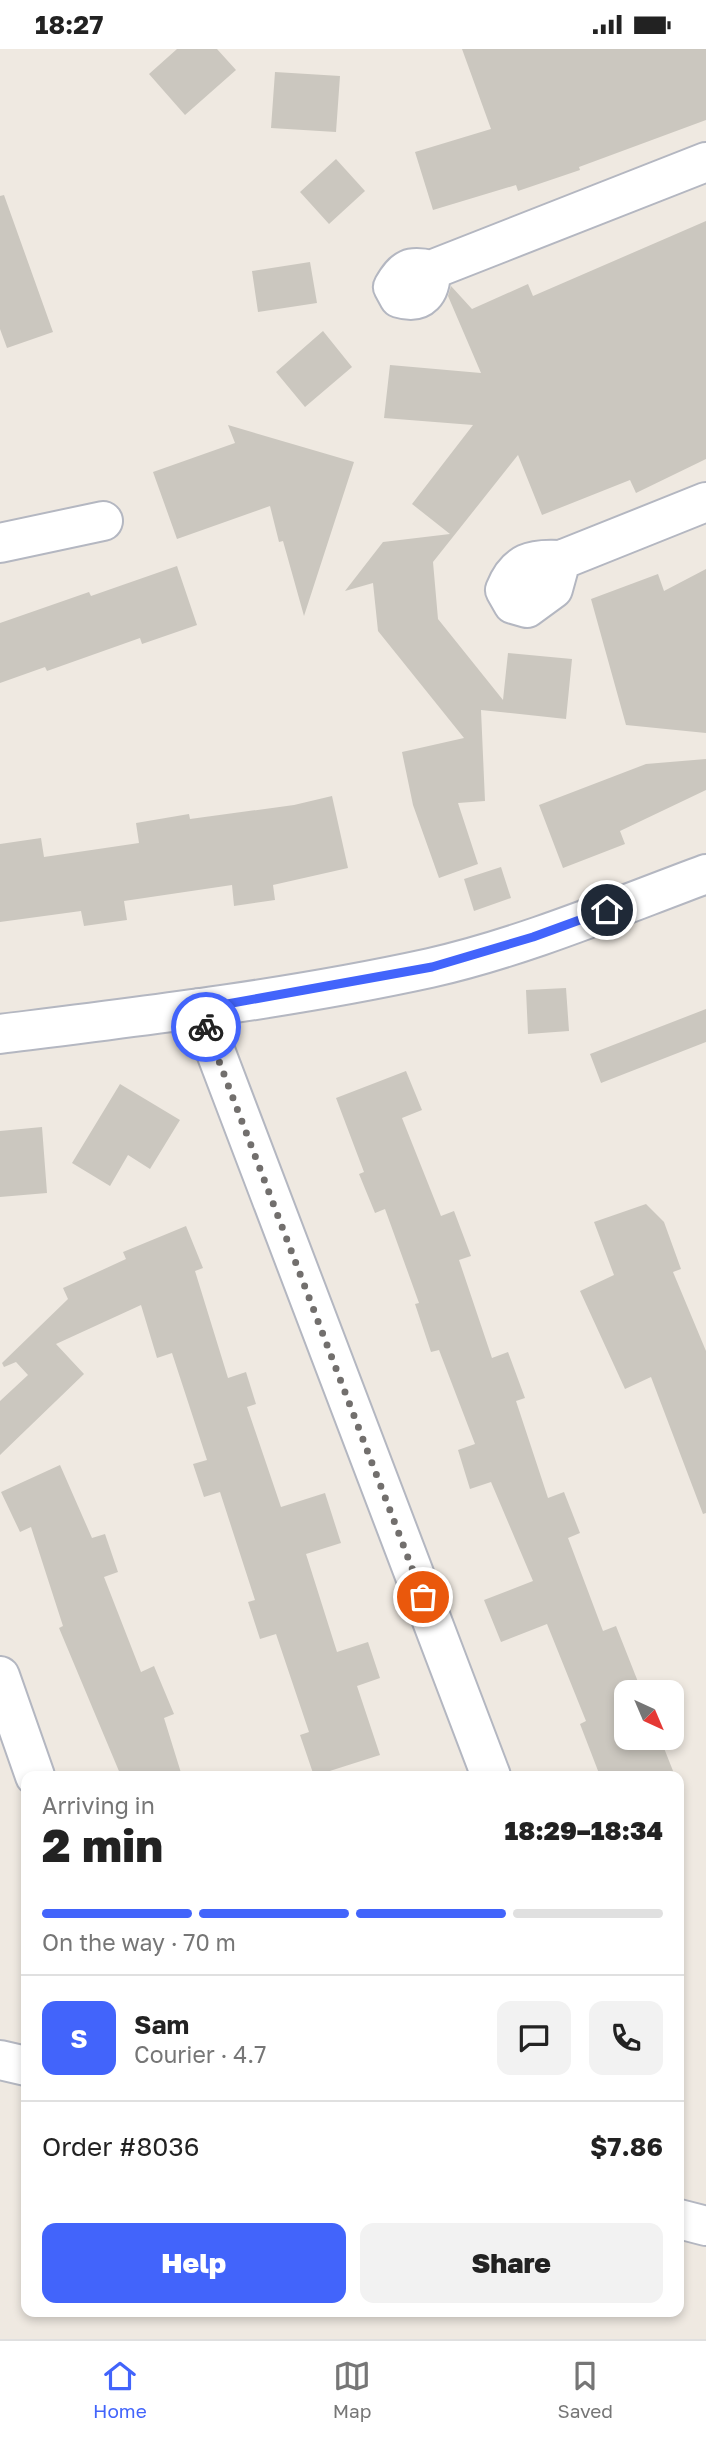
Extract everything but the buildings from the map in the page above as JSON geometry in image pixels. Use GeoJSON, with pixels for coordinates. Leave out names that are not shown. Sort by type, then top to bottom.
{"type":"FeatureCollection","features":[{"type":"Feature","properties":{"kind":"street"},"geometry":{"type":"LineString","coordinates":[[431,270],[706,162]]}},
{"type":"Feature","properties":{"kind":"street"},"geometry":{"type":"LineString","coordinates":[[561,560],[706,502]]}},
{"type":"Feature","properties":{"kind":"street"},"geometry":{"type":"LineString","coordinates":[[0,543],[103,521]]}},
{"type":"Feature","properties":{"kind":"street"},"geometry":{"type":"LineString","coordinates":[[0,1034],[199,1009],[432,967],[533,937],[706,874]]}},
{"type":"Feature","properties":{"kind":"street"},"geometry":{"type":"LineString","coordinates":[[199,1009],[489,1771]]}},
{"type":"Feature","properties":{"kind":"street"},"geometry":{"type":"LineString","coordinates":[[1,1679],[33,1771]]}},
{"type":"Feature","properties":{"kind":"street"},"geometry":{"type":"LineString","coordinates":[[0,2060],[21,2065]]}},
{"type":"Feature","properties":{"kind":"street"},"geometry":{"type":"LineString","coordinates":[[684,2220],[706,2226]]}},
{"type":"Feature","properties":{"kind":"way so far"},"geometry":{"type":"LineString","coordinates":[[206,1027],[423,1597]]}},
{"type":"Feature","properties":{"kind":"route"},"geometry":{"type":"LineString","coordinates":[[206,1027],[199,1009],[432,967],[533,937],[607,910]]}}]}
